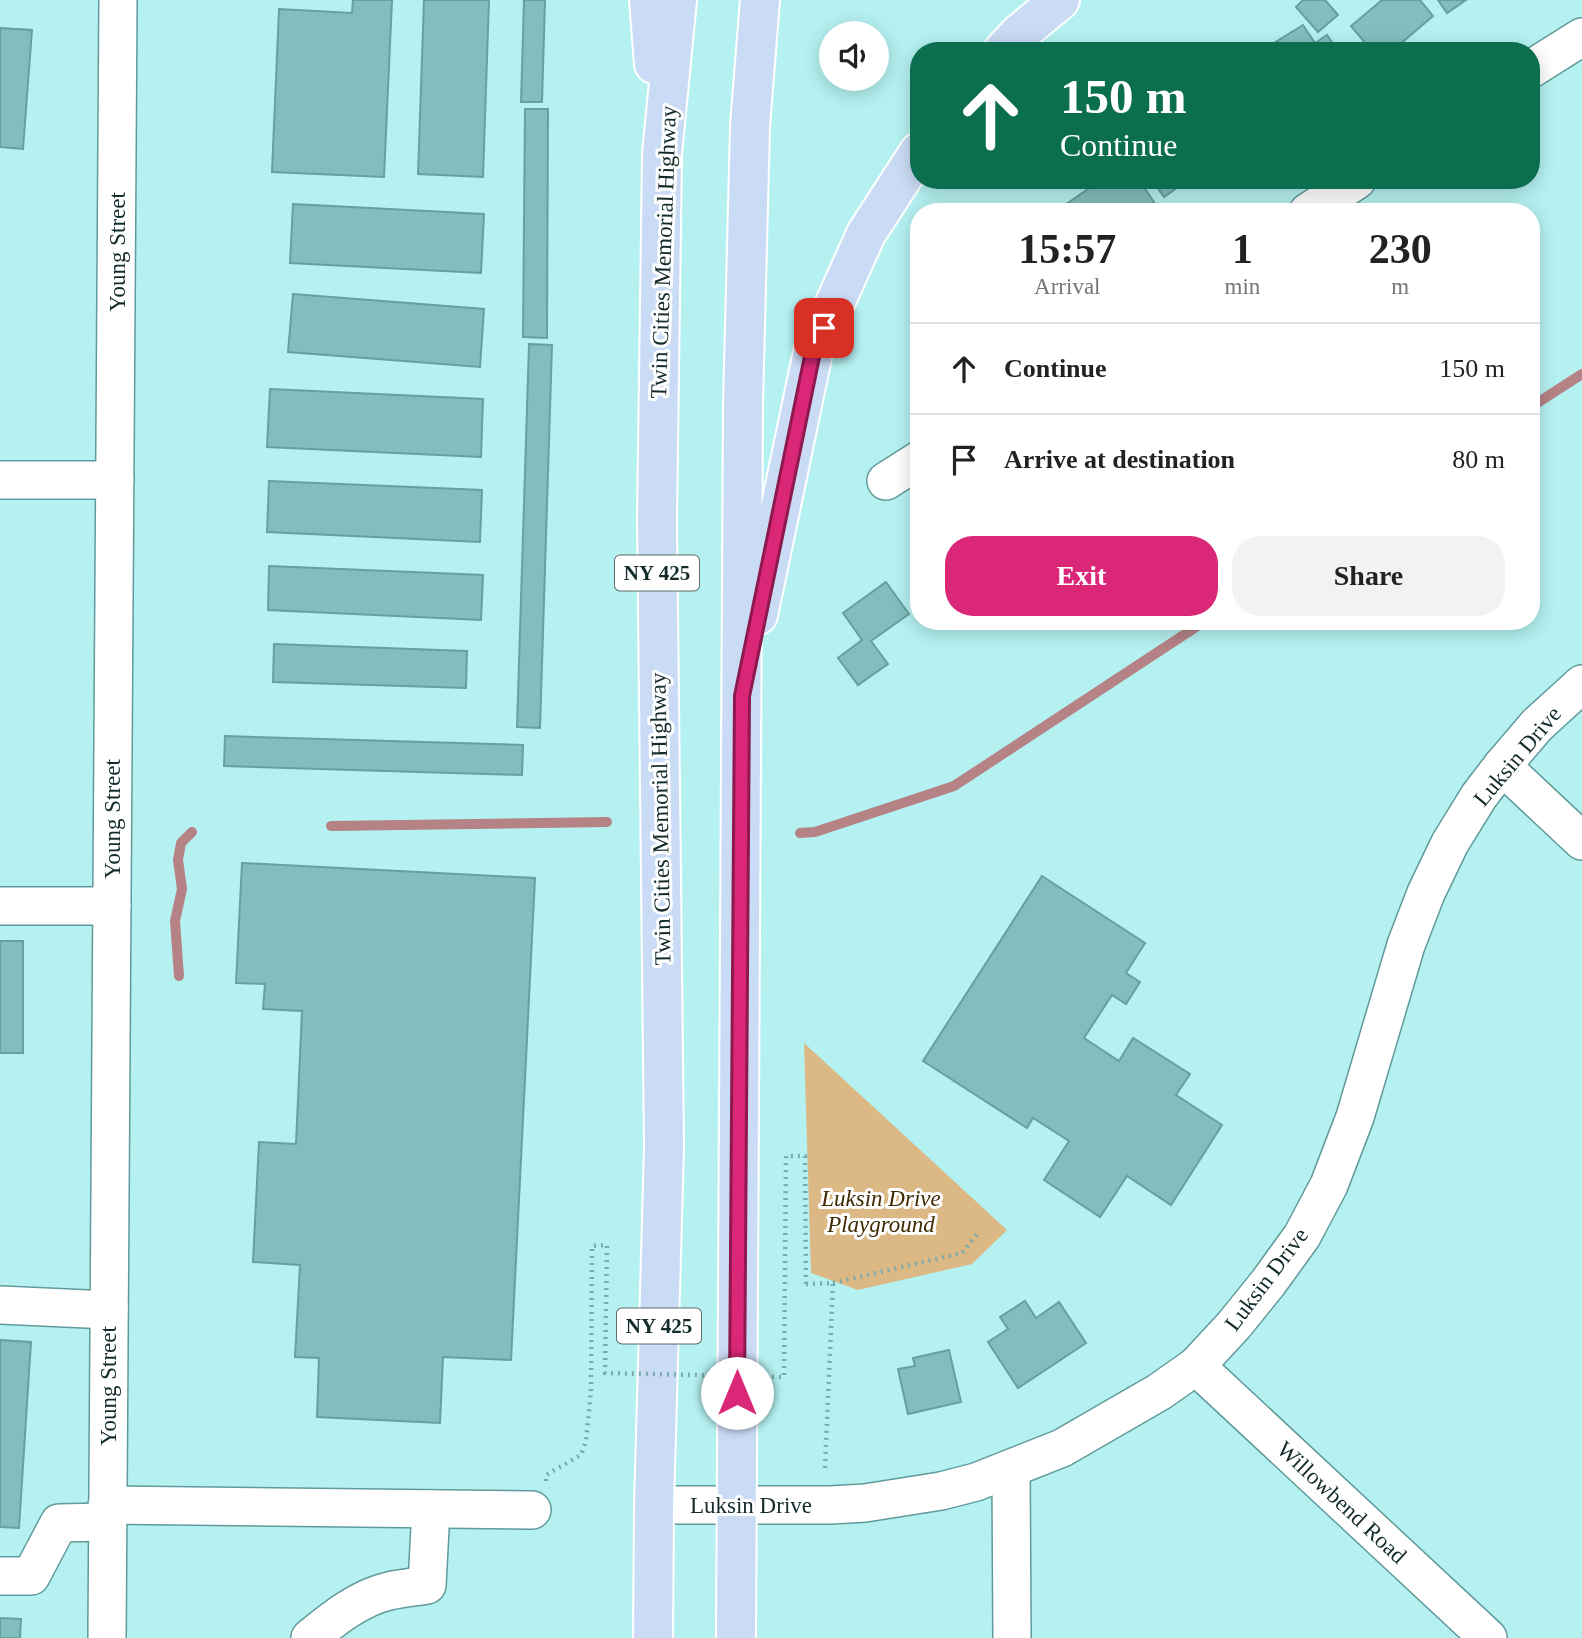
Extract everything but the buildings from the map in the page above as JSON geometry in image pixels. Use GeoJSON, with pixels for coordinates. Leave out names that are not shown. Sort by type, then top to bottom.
{"type":"FeatureCollection","features":[{"type":"Feature","properties":{"kind":"main road"},"geometry":{"type":"LineString","coordinates":[[649,0],[662,154]]}},
{"type":"Feature","properties":{"kind":"main road","name":"Twin Cities Memorial Highway"},"geometry":{"type":"LineString","coordinates":[[653,1638],[664,1147],[657,561],[662,154],[677,0]]}},
{"type":"Feature","properties":{"kind":"main road"},"geometry":{"type":"LineString","coordinates":[[736,1638],[743,405],[750,126],[760,0]]}},
{"type":"Feature","properties":{"kind":"main road"},"geometry":{"type":"LineString","coordinates":[[1011,42],[1060,0]]}},
{"type":"Feature","properties":{"kind":"main road"},"geometry":{"type":"LineString","coordinates":[[742,696],[813,352],[866,234],[910,166]]}},
{"type":"Feature","properties":{"kind":"street","name":"Young Street"},"geometry":{"type":"LineString","coordinates":[[107,1638],[118,0]]}},
{"type":"Feature","properties":{"kind":"street"},"geometry":{"type":"LineString","coordinates":[[1540,63],[1582,37]]}},
{"type":"Feature","properties":{"kind":"street"},"geometry":{"type":"LineString","coordinates":[[1322,203],[1343,189]]}},
{"type":"Feature","properties":{"kind":"street"},"geometry":{"type":"LineString","coordinates":[[886,481],[910,466]]}},
{"type":"Feature","properties":{"kind":"street"},"geometry":{"type":"LineString","coordinates":[[0,480],[115,480]]}},
{"type":"Feature","properties":{"kind":"street","name":"Luksin Drive"},"geometry":{"type":"LineString","coordinates":[[654,1505],[831,1505],[865,1503],[941,1491],[976,1482],[1062,1448],[1159,1392],[1196,1366],[1268,1283],[1302,1236],[1329,1185],[1355,1117],[1406,945],[1426,893],[1450,843],[1479,796],[1502,766],[1537,725],[1582,684]]}},
{"type":"Feature","properties":{"kind":"street"},"geometry":{"type":"LineString","coordinates":[[1502,766],[1582,841]]}},
{"type":"Feature","properties":{"kind":"street"},"geometry":{"type":"LineString","coordinates":[[0,906],[112,906]]}},
{"type":"Feature","properties":{"kind":"street"},"geometry":{"type":"LineString","coordinates":[[0,1305],[109,1310]]}},
{"type":"Feature","properties":{"kind":"street","name":"Willowbend Road"},"geometry":{"type":"LineString","coordinates":[[1196,1366],[1488,1638]]}},
{"type":"Feature","properties":{"kind":"street"},"geometry":{"type":"LineString","coordinates":[[1012,1469],[1012,1638]]}},
{"type":"Feature","properties":{"kind":"street"},"geometry":{"type":"LineString","coordinates":[[0,1576],[31,1576],[59,1523],[107,1513],[430,1509],[539,1499]]}},
{"type":"Feature","properties":{"kind":"street"},"geometry":{"type":"LineString","coordinates":[[310,1638],[330,1621],[362,1601],[388,1591],[427,1585],[430,1509]]}},
{"type":"Feature","properties":{"kind":"path"},"geometry":{"type":"LineString","coordinates":[[539,1499],[546,1475],[582,1455],[586,1441],[592,1391],[592,1245],[607,1245],[606,1373],[784,1377],[786,1156],[805,1156],[806,1284],[833,1283],[962,1253],[977,1234]]}},
{"type":"Feature","properties":{"kind":"path"},"geometry":{"type":"LineString","coordinates":[[825,1468],[833,1283]]}},
{"type":"Feature","properties":{"kind":"green space","name":"Luksin Drive Playground"},"geometry":{"type":"Polygon","coordinates":[[[804,1043],[1007,1230],[972,1264],[858,1290],[811,1273],[804,1043]]]}},
{"type":"Feature","properties":{"kind":"waterway"},"geometry":{"type":"LineString","coordinates":[[1540,401],[1582,374]]}},
{"type":"Feature","properties":{"kind":"waterway"},"geometry":{"type":"LineString","coordinates":[[800,833],[815,832],[954,786],[1191,630]]}},
{"type":"Feature","properties":{"kind":"waterway"},"geometry":{"type":"LineString","coordinates":[[331,826],[607,822]]}},
{"type":"Feature","properties":{"kind":"waterway"},"geometry":{"type":"LineString","coordinates":[[179,976],[175,921],[182,889],[178,860],[181,843],[192,832]]}},
{"type":"Feature","properties":{"kind":"route"},"geometry":{"type":"LineString","coordinates":[[737,1393],[742,696],[813,352],[824,328]]}}]}
